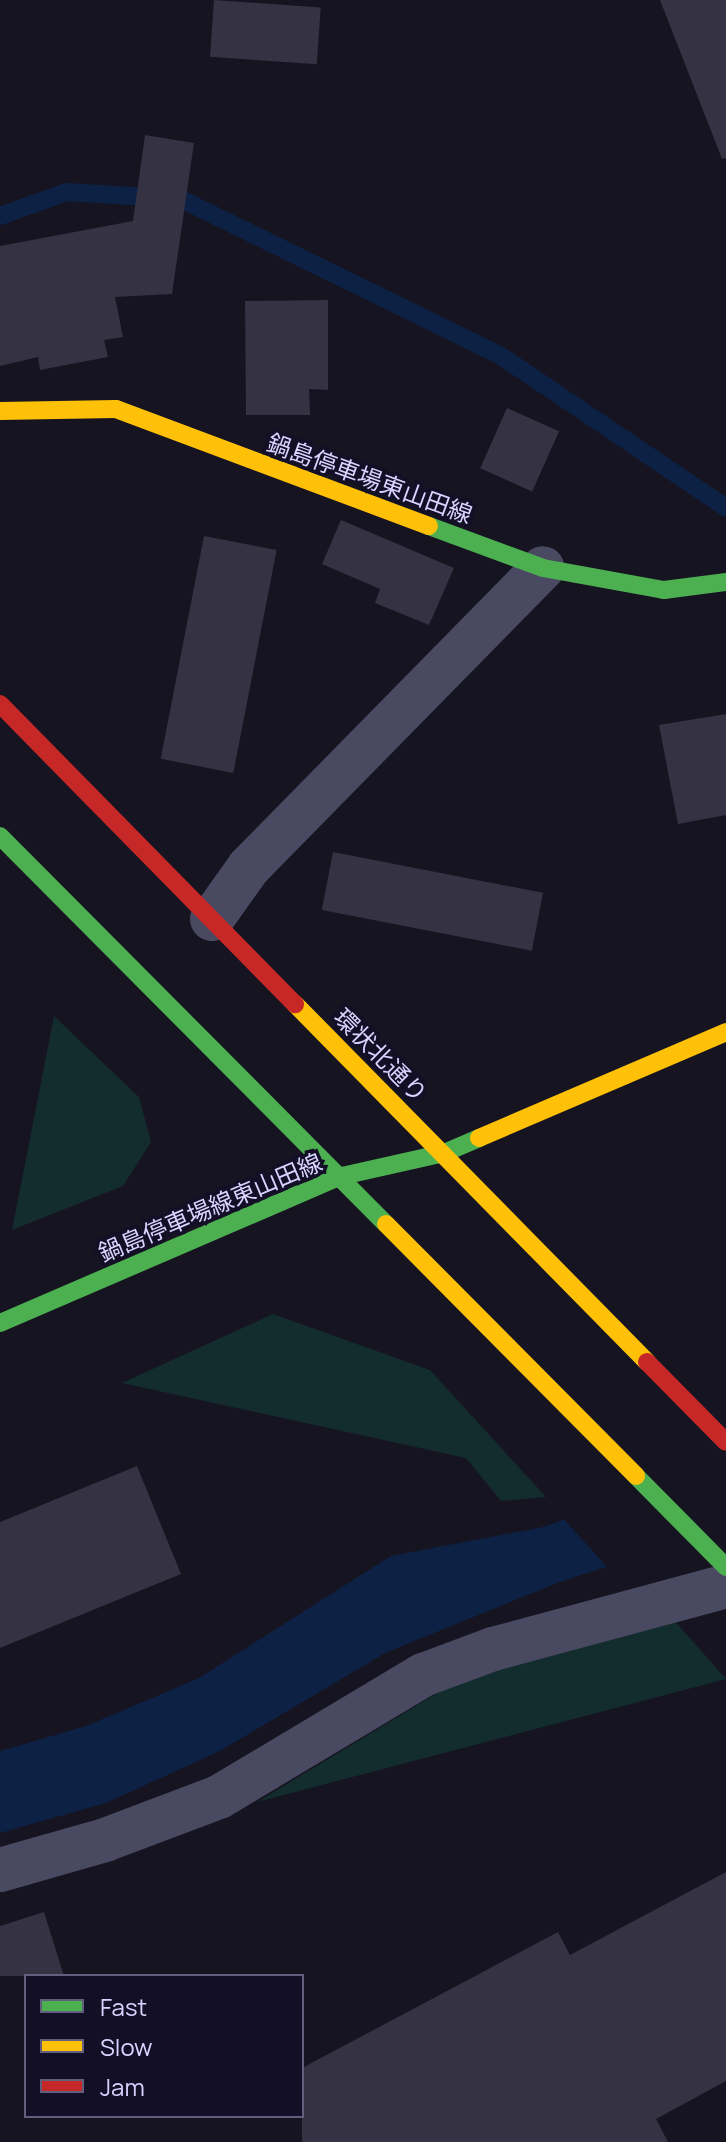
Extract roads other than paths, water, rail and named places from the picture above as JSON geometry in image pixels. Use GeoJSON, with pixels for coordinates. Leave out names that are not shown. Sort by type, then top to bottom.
{"type":"FeatureCollection","features":[{"type":"Feature","properties":{"kind":"main road","name":"鍋島停車場東山田線"},"geometry":{"type":"LineString","coordinates":[[0,411],[116,409],[543,568],[664,590],[726,582]]}},
{"type":"Feature","properties":{"kind":"main road","name":"環状北通り"},"geometry":{"type":"LineString","coordinates":[[0,704],[725,1441]]}},
{"type":"Feature","properties":{"kind":"main road"},"geometry":{"type":"LineString","coordinates":[[0,836],[342,1176],[631,1471],[723,1570]]}},
{"type":"Feature","properties":{"kind":"main road"},"geometry":{"type":"LineString","coordinates":[[444,1153],[726,1032]]}},
{"type":"Feature","properties":{"kind":"main road","name":"鍋島停車場線東山田線"},"geometry":{"type":"LineString","coordinates":[[0,1323],[342,1176],[444,1153]]}},
{"type":"Feature","properties":{"kind":"street"},"geometry":{"type":"LineString","coordinates":[[212,919],[249,867],[543,568]]}},
{"type":"Feature","properties":{"kind":"street"},"geometry":{"type":"LineString","coordinates":[[0,1870],[105,1840],[219,1797],[423,1675],[723,1570]]}},
{"type":"Feature","properties":{"kind":"water"},"geometry":{"type":"Polygon","coordinates":[[[726,1463],[726,1528],[560,1582],[387,1652],[220,1751],[106,1803],[0,1833],[0,1751],[86,1726],[199,1678],[391,1556],[543,1527],[726,1463]]]}},
{"type":"Feature","properties":{"kind":"waterway"},"geometry":{"type":"LineString","coordinates":[[0,216],[67,192],[181,199],[501,356],[726,508]]}}]}
